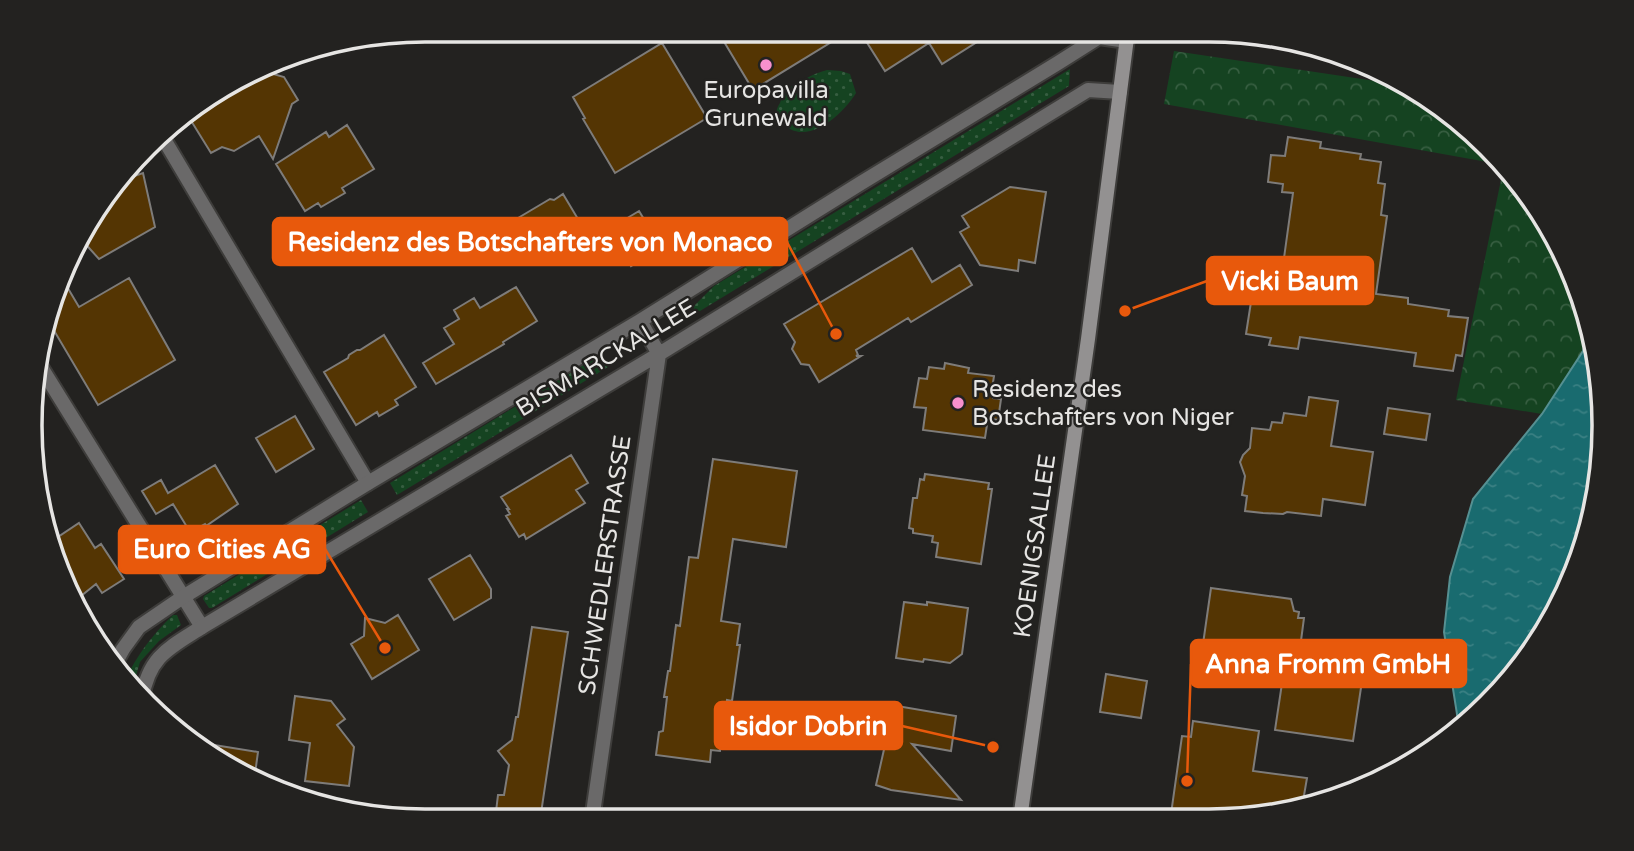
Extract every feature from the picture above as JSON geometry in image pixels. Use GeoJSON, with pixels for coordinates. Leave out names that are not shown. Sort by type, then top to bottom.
{"type":"FeatureCollection","features":[{"type":"Feature","properties":{"kind":"main road","name":"KOENIGSALLEE"},"geometry":{"type":"LineString","coordinates":[[1021,809],[1127,42]]}},
{"type":"Feature","properties":{"kind":"street","name":"BISMARCKALLEE"},"geometry":{"type":"LineString","coordinates":[[119,656],[139,627],[183,597],[640,321],[1090,42]]}},
{"type":"Feature","properties":{"kind":"street","name":"BISMARCKALLEE"},"geometry":{"type":"LineString","coordinates":[[145,687],[149,673],[162,653],[202,627],[659,354],[1088,90],[1120,92]]}},
{"type":"Feature","properties":{"kind":"street"},"geometry":{"type":"LineString","coordinates":[[166,143],[368,483]]}},
{"type":"Feature","properties":{"kind":"street"},"geometry":{"type":"LineString","coordinates":[[640,321],[659,354]]}},
{"type":"Feature","properties":{"kind":"street","name":"SCHWEDLERSTRASSE"},"geometry":{"type":"LineString","coordinates":[[594,809],[659,354]]}},
{"type":"Feature","properties":{"kind":"street"},"geometry":{"type":"LineString","coordinates":[[45,374],[202,627]]}},
{"type":"Feature","properties":{"kind":"green space"},"geometry":{"type":"Polygon","coordinates":[[[1174,51],[1376,81],[1400,93],[1442,121],[1487,162],[1164,104],[1174,51]]]}},
{"type":"Feature","properties":{"kind":"green space"},"geometry":{"type":"Polygon","coordinates":[[[1070,69],[1069,86],[700,311],[693,310],[714,286],[1070,69]]]}},
{"type":"Feature","properties":{"kind":"green space"},"geometry":{"type":"Polygon","coordinates":[[[827,70],[850,74],[856,93],[851,100],[837,116],[819,128],[799,132],[783,124],[777,116],[777,108],[784,93],[804,79],[827,70]]]}},
{"type":"Feature","properties":{"kind":"green space"},"geometry":{"type":"Polygon","coordinates":[[[1501,178],[1527,212],[1552,256],[1572,302],[1584,347],[1542,414],[1456,400],[1501,178]]]}},
{"type":"Feature","properties":{"kind":"green space"},"geometry":{"type":"Polygon","coordinates":[[[600,355],[608,367],[397,495],[390,483],[600,355]]]}},
{"type":"Feature","properties":{"kind":"green space"},"geometry":{"type":"Polygon","coordinates":[[[361,500],[368,512],[209,608],[204,596],[361,500]]]}},
{"type":"Feature","properties":{"kind":"green space"},"geometry":{"type":"Polygon","coordinates":[[[173,615],[177,615],[181,625],[159,641],[140,662],[136,677],[130,670],[173,615]]]}},
{"type":"Feature","properties":{"kind":"water"},"geometry":{"type":"Polygon","coordinates":[[[1584,347],[1591,400],[1591,451],[1585,500],[1572,549],[1541,617],[1527,639],[1497,678],[1457,717],[1444,632],[1450,577],[1473,499],[1542,414],[1584,347]]]}},
{"type":"Feature","properties":{"kind":"building","name":"Europavilla Grunewald"},"geometry":{"type":"Polygon","coordinates":[[[724,42],[831,42],[753,90],[724,42]]]}},
{"type":"Feature","properties":{"kind":"building"},"geometry":{"type":"Polygon","coordinates":[[[867,42],[977,42],[942,64],[929,43],[885,71],[867,42]]]}},
{"type":"Feature","properties":{"kind":"building"},"geometry":{"type":"Polygon","coordinates":[[[662,43],[707,118],[615,173],[573,97],[662,43]]]}},
{"type":"Feature","properties":{"kind":"building"},"geometry":{"type":"Polygon","coordinates":[[[273,74],[284,77],[298,100],[292,104],[273,159],[259,136],[234,151],[222,147],[211,153],[191,121],[256,82],[273,74]]]}},
{"type":"Feature","properties":{"kind":"building"},"geometry":{"type":"Polygon","coordinates":[[[347,125],[374,169],[342,188],[345,193],[321,207],[318,203],[305,211],[276,164],[326,132],[329,137],[347,125]]]}},
{"type":"Feature","properties":{"kind":"building"},"geometry":{"type":"Polygon","coordinates":[[[1288,137],[1321,142],[1320,148],[1361,154],[1360,159],[1381,162],[1378,183],[1385,184],[1381,215],[1387,216],[1376,294],[1408,298],[1408,304],[1449,310],[1448,316],[1468,318],[1462,356],[1456,355],[1453,371],[1414,366],[1416,353],[1300,337],[1298,349],[1269,345],[1271,338],[1246,334],[1251,302],[1256,303],[1257,291],[1279,294],[1293,193],[1282,192],[1283,184],[1268,182],[1271,155],[1285,156],[1288,137]]]}},
{"type":"Feature","properties":{"kind":"building"},"geometry":{"type":"Polygon","coordinates":[[[143,173],[155,227],[99,259],[87,246],[107,212],[135,176],[143,173]]]}},
{"type":"Feature","properties":{"kind":"building"},"geometry":{"type":"Polygon","coordinates":[[[1010,187],[1046,192],[1035,263],[1019,260],[1018,271],[980,265],[960,232],[969,227],[962,216],[1010,187]]]}},
{"type":"Feature","properties":{"kind":"building"},"geometry":{"type":"Polygon","coordinates":[[[563,194],[584,229],[577,247],[551,264],[539,253],[518,218],[563,194]]]}},
{"type":"Feature","properties":{"kind":"building"},"geometry":{"type":"Polygon","coordinates":[[[639,211],[661,247],[631,266],[609,229],[639,211]]]}},
{"type":"Feature","properties":{"kind":"building"},"geometry":{"type":"Polygon","coordinates":[[[912,248],[932,282],[960,265],[972,285],[911,322],[908,318],[856,350],[856,356],[861,356],[819,382],[809,365],[801,364],[792,349],[795,342],[784,324],[912,248]]]}},
{"type":"Feature","properties":{"kind":"building"},"geometry":{"type":"Polygon","coordinates":[[[129,278],[175,360],[98,405],[54,330],[68,288],[79,307],[129,278]]]}},
{"type":"Feature","properties":{"kind":"building"},"geometry":{"type":"Polygon","coordinates":[[[516,287],[537,321],[436,384],[423,363],[454,344],[444,328],[459,319],[454,310],[474,298],[480,308],[516,287]]]}},
{"type":"Feature","properties":{"kind":"building"},"geometry":{"type":"Polygon","coordinates":[[[384,335],[416,387],[395,400],[398,405],[379,416],[377,412],[356,425],[324,372],[384,335]]]}},
{"type":"Feature","properties":{"kind":"building","name":"Residenz des Botschafters von Niger"},"geometry":{"type":"Polygon","coordinates":[[[945,363],[969,368],[968,373],[994,376],[991,395],[1001,399],[998,420],[988,418],[985,438],[923,430],[926,408],[914,407],[919,378],[927,379],[929,367],[944,369],[945,363]]]}},
{"type":"Feature","properties":{"kind":"building"},"geometry":{"type":"Polygon","coordinates":[[[1309,397],[1338,401],[1331,446],[1373,452],[1365,505],[1323,499],[1321,516],[1245,511],[1247,496],[1242,495],[1245,476],[1240,462],[1250,448],[1252,428],[1270,430],[1272,422],[1282,423],[1284,413],[1306,416],[1309,397]]]}},
{"type":"Feature","properties":{"kind":"building"},"geometry":{"type":"Polygon","coordinates":[[[1388,408],[1430,414],[1426,440],[1384,434],[1388,408]]]}},
{"type":"Feature","properties":{"kind":"building"},"geometry":{"type":"Polygon","coordinates":[[[295,416],[314,449],[276,472],[256,438],[295,416]]]}},
{"type":"Feature","properties":{"kind":"building"},"geometry":{"type":"Polygon","coordinates":[[[571,455],[588,483],[576,490],[585,503],[526,539],[524,534],[519,537],[506,516],[510,514],[509,509],[501,497],[571,455]]]}},
{"type":"Feature","properties":{"kind":"building"},"geometry":{"type":"Polygon","coordinates":[[[713,459],[797,471],[786,547],[733,539],[721,621],[740,624],[737,645],[740,645],[732,701],[727,700],[720,751],[711,750],[710,762],[656,755],[659,732],[663,731],[667,697],[664,697],[676,625],[680,626],[689,557],[698,558],[713,459]]]}},
{"type":"Feature","properties":{"kind":"building"},"geometry":{"type":"Polygon","coordinates":[[[215,465],[238,504],[206,526],[205,524],[190,532],[173,504],[156,514],[142,491],[161,480],[168,493],[215,465]]]}},
{"type":"Feature","properties":{"kind":"building"},"geometry":{"type":"Polygon","coordinates":[[[925,474],[989,483],[988,489],[992,489],[981,564],[936,557],[938,543],[932,542],[933,536],[913,533],[913,529],[909,528],[913,498],[917,498],[920,479],[924,480],[925,474]]]}},
{"type":"Feature","properties":{"kind":"building"},"geometry":{"type":"Polygon","coordinates":[[[79,523],[95,548],[101,544],[124,579],[102,593],[96,584],[82,595],[58,537],[79,523]]]}},
{"type":"Feature","properties":{"kind":"building"},"geometry":{"type":"Polygon","coordinates":[[[470,555],[491,589],[491,598],[454,620],[429,579],[470,555]]]}},
{"type":"Feature","properties":{"kind":"building"},"geometry":{"type":"Polygon","coordinates":[[[1211,588],[1291,599],[1294,611],[1299,612],[1298,618],[1304,618],[1297,671],[1362,681],[1353,741],[1275,730],[1284,670],[1201,658],[1211,588]]]}},
{"type":"Feature","properties":{"kind":"building"},"geometry":{"type":"Polygon","coordinates":[[[904,602],[927,605],[927,602],[968,608],[962,654],[950,663],[896,658],[904,602]]]}},
{"type":"Feature","properties":{"kind":"building"},"geometry":{"type":"Polygon","coordinates":[[[398,615],[419,650],[372,679],[351,644],[364,636],[365,618],[385,623],[398,615]]]}},
{"type":"Feature","properties":{"kind":"building"},"geometry":{"type":"Polygon","coordinates":[[[532,627],[568,632],[542,809],[496,809],[498,795],[504,795],[509,765],[498,751],[512,740],[532,627]]]}},
{"type":"Feature","properties":{"kind":"building"},"geometry":{"type":"Polygon","coordinates":[[[1106,674],[1147,681],[1141,718],[1100,712],[1106,674]]]}},
{"type":"Feature","properties":{"kind":"building"},"geometry":{"type":"Polygon","coordinates":[[[295,696],[331,701],[345,719],[337,725],[354,747],[349,786],[305,781],[310,743],[289,740],[295,696]]]}},
{"type":"Feature","properties":{"kind":"building"},"geometry":{"type":"Polygon","coordinates":[[[889,707],[956,716],[951,751],[912,744],[961,800],[891,790],[876,785],[885,745],[889,707]]]}},
{"type":"Feature","properties":{"kind":"building"},"geometry":{"type":"Polygon","coordinates":[[[1193,721],[1259,731],[1253,771],[1307,778],[1304,797],[1259,806],[1172,809],[1182,736],[1191,737],[1193,721]]]}},
{"type":"Feature","properties":{"kind":"building"},"geometry":{"type":"Polygon","coordinates":[[[213,745],[258,752],[256,769],[213,745]]]}},
{"type":"Feature","properties":{"kind":"place","name":"Europavilla Grunewald"},"geometry":{"type":"Point","coordinates":[766,65]}},
{"type":"Feature","properties":{"kind":"place","name":"Vicki Baum"},"geometry":{"type":"Point","coordinates":[1125,311]}},
{"type":"Feature","properties":{"kind":"place","name":"Residenz des Botschafters von Monaco"},"geometry":{"type":"Point","coordinates":[836,334]}},
{"type":"Feature","properties":{"kind":"place","name":"Residenz des Botschafters von Niger"},"geometry":{"type":"Point","coordinates":[958,403]}},
{"type":"Feature","properties":{"kind":"place","name":"Euro Cities AG"},"geometry":{"type":"Point","coordinates":[385,648]}},
{"type":"Feature","properties":{"kind":"place","name":"Isidor Dobrin"},"geometry":{"type":"Point","coordinates":[993,747]}},
{"type":"Feature","properties":{"kind":"place","name":"Anna Fromm GmbH"},"geometry":{"type":"Point","coordinates":[1187,781]}}]}
